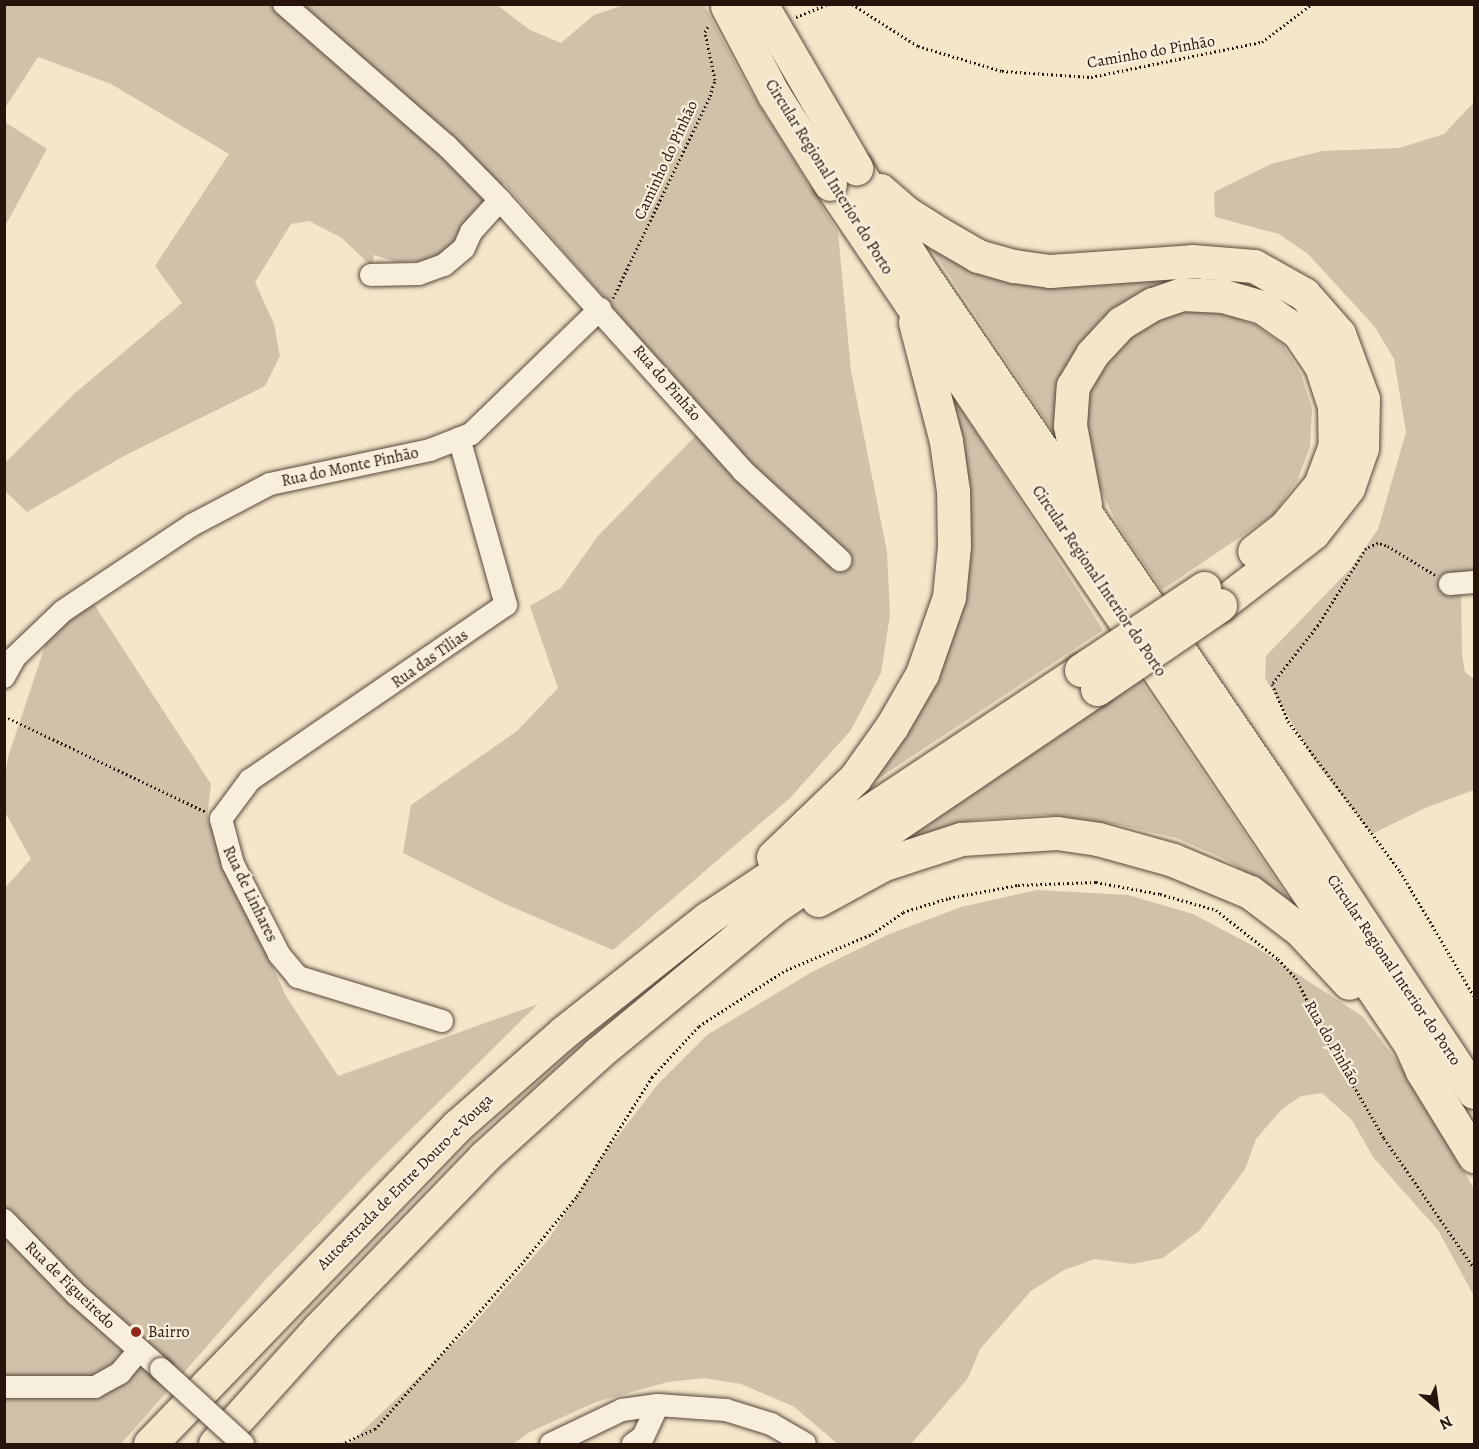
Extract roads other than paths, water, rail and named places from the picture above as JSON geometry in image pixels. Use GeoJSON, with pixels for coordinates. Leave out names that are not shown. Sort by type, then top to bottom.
{"type":"FeatureCollection","features":[{"type":"Feature","properties":{"kind":"highway","name":"Circular Regional Interior do Porto"},"geometry":{"type":"LineString","coordinates":[[774,11],[843,176],[912,306],[1403,1034],[1422,1071],[1474,1156]]}},
{"type":"Feature","properties":{"kind":"highway","name":"Circular Regional Interior do Porto"},"geometry":{"type":"LineString","coordinates":[[722,14],[774,95],[921,272],[1087,514],[1474,1092]]}},
{"type":"Feature","properties":{"kind":"highway"},"geometry":{"type":"LineString","coordinates":[[708,918],[1089,679],[1212,596],[1313,532],[1348,488],[1362,448],[1363,399],[1339,334],[1304,294],[1254,266],[1192,261],[1050,271],[978,256],[843,176]]}},
{"type":"Feature","properties":{"kind":"highway"},"geometry":{"type":"LineString","coordinates":[[1087,514],[1070,425],[1073,386],[1092,354],[1121,323],[1153,304],[1182,294],[1223,296],[1262,308],[1298,332],[1321,366],[1334,406],[1335,445],[1320,485],[1285,527],[1212,596]]}},
{"type":"Feature","properties":{"kind":"highway"},"geometry":{"type":"LineString","coordinates":[[708,918],[855,778],[892,726],[922,674],[949,597],[954,546],[953,491],[946,441],[912,306]]}},
{"type":"Feature","properties":{"kind":"highway"},"geometry":{"type":"LineString","coordinates":[[215,1444],[319,1328],[484,1157],[597,1054],[776,906],[1089,679]]}},
{"type":"Feature","properties":{"kind":"highway"},"geometry":{"type":"LineString","coordinates":[[716,956],[884,864],[921,850],[961,839],[1009,834],[1057,833],[1098,839],[1211,875],[1275,908],[1334,965],[1399,1053],[1422,1071]]}},
{"type":"Feature","properties":{"kind":"highway","name":"Autoestrada de Entre Douro-e-Vouga"},"geometry":{"type":"LineString","coordinates":[[150,1444],[458,1126],[564,1032],[708,918]]}},
{"type":"Feature","properties":{"kind":"street","name":"Rua do Pinhão"},"geometry":{"type":"LineString","coordinates":[[284,4],[447,146],[600,309],[743,471],[840,560]]}},
{"type":"Feature","properties":{"kind":"street"},"geometry":{"type":"LineString","coordinates":[[371,275],[419,274],[444,265],[464,248],[471,232],[500,200]]}},
{"type":"Feature","properties":{"kind":"street","name":"Rua do Monte Pinhão"},"geometry":{"type":"LineString","coordinates":[[4,677],[15,657],[63,611],[192,525],[270,484],[430,450],[471,434],[600,309]]}},
{"type":"Feature","properties":{"kind":"street","name":"Rua das Tílias"},"geometry":{"type":"LineString","coordinates":[[221,819],[250,780],[506,605],[459,438]]}},
{"type":"Feature","properties":{"kind":"street"},"geometry":{"type":"LineString","coordinates":[[1450,584],[1474,582]]}},
{"type":"Feature","properties":{"kind":"street","name":"Rua de Linhares"},"geometry":{"type":"LineString","coordinates":[[221,819],[233,864],[279,954],[292,972],[442,1021]]}},
{"type":"Feature","properties":{"kind":"street","name":"Rua de Figueiredo"},"geometry":{"type":"LineString","coordinates":[[4,1220],[76,1294],[243,1444]]}},
{"type":"Feature","properties":{"kind":"street"},"geometry":{"type":"LineString","coordinates":[[4,1387],[96,1387],[120,1373],[139,1350]]}},
{"type":"Feature","properties":{"kind":"street"},"geometry":{"type":"LineString","coordinates":[[552,1444],[622,1410],[658,1405],[726,1410],[771,1424],[805,1444]]}},
{"type":"Feature","properties":{"kind":"street"},"geometry":{"type":"LineString","coordinates":[[633,1444],[643,1437],[658,1405]]}},
{"type":"Feature","properties":{"kind":"place","name":"Bairro"},"geometry":{"type":"Point","coordinates":[136,1332]}}]}
